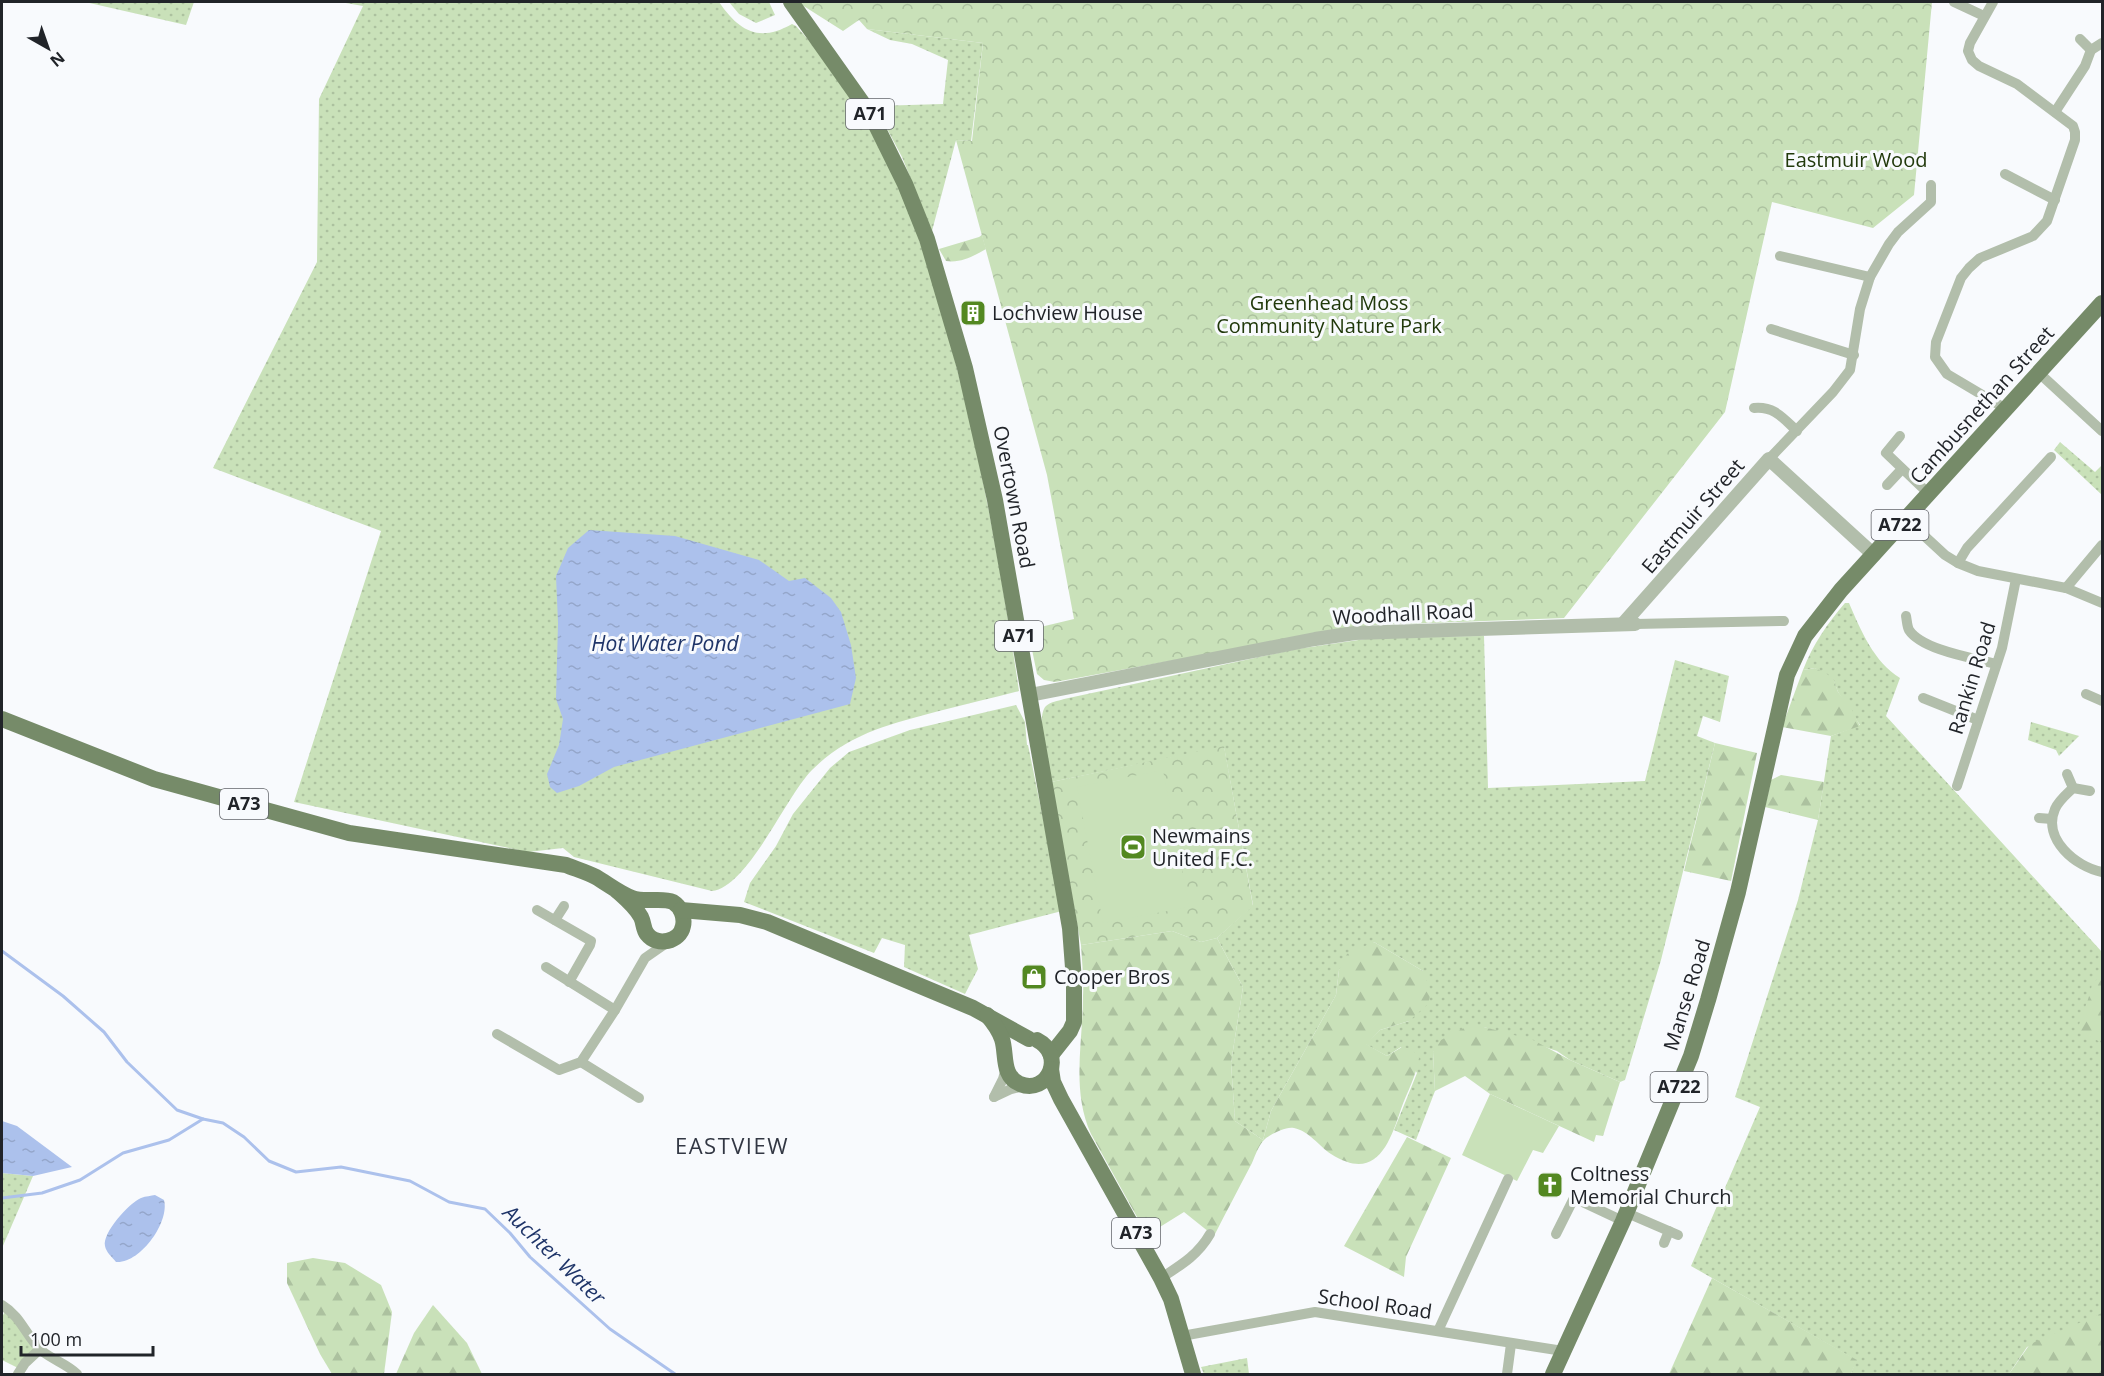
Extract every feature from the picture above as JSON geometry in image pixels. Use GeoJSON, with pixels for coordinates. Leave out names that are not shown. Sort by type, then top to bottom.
{"type":"FeatureCollection","features":[{"type":"Feature","properties":{"kind":"main road","name":"Overtown Road"},"geometry":{"type":"LineString","coordinates":[[791,2],[871,116],[905,184],[927,239],[970,390],[995,500],[1070,928],[1074,1022],[1051,1062]]}},
{"type":"Feature","properties":{"kind":"main road","name":"Cambusnethan Street"},"geometry":{"type":"LineString","coordinates":[[1762,784],[1787,675],[1799,645],[1832,601],[2103,303]]}},
{"type":"Feature","properties":{"kind":"main road","name":"A73"},"geometry":{"type":"LineString","coordinates":[[2,719],[154,779],[337,830],[566,865],[583,871],[616,890]]}},
{"type":"Feature","properties":{"kind":"main road","name":"Manse Road"},"geometry":{"type":"LineString","coordinates":[[1553,1374],[1625,1217],[1674,1100],[1705,1011],[1738,892],[1762,784]]}},
{"type":"Feature","properties":{"kind":"main road"},"geometry":{"type":"LineString","coordinates":[[616,890],[642,901],[673,902],[682,918],[678,936],[668,941],[656,941],[628,900],[616,890]]}},
{"type":"Feature","properties":{"kind":"main road"},"geometry":{"type":"LineString","coordinates":[[644,926],[644,912],[656,901]]}},
{"type":"Feature","properties":{"kind":"main road","name":"A73"},"geometry":{"type":"LineString","coordinates":[[682,918],[721,914],[747,916],[767,922],[987,1014],[1048,1048],[1053,1082],[1061,1099],[1171,1299],[1193,1374]]}},
{"type":"Feature","properties":{"kind":"main road"},"geometry":{"type":"LineString","coordinates":[[987,1014],[999,1032],[1006,1061],[1014,1080],[1053,1092],[1061,1099]]}},
{"type":"Feature","properties":{"kind":"main road"},"geometry":{"type":"LineString","coordinates":[[1006,1061],[1015,1043],[1033,1039],[1047,1041],[1065,1036]]}},
{"type":"Feature","properties":{"kind":"main road"},"geometry":{"type":"LineString","coordinates":[[1030,1085],[1044,1079],[1051,1062]]}},
{"type":"Feature","properties":{"kind":"street"},"geometry":{"type":"LineString","coordinates":[[1954,2],[1984,16]]}},
{"type":"Feature","properties":{"kind":"street"},"geometry":{"type":"LineString","coordinates":[[1993,2],[1970,43],[1968,51],[1972,60],[1979,66],[2017,84],[2073,126],[2075,132],[2072,151],[2047,221],[2033,236],[1980,258],[1969,268],[1961,279],[1936,342],[1935,357],[1947,374],[2006,409]]}},
{"type":"Feature","properties":{"kind":"street"},"geometry":{"type":"LineString","coordinates":[[2080,39],[2091,50]]}},
{"type":"Feature","properties":{"kind":"street"},"geometry":{"type":"LineString","coordinates":[[2055,112],[2085,66],[2091,50],[2103,43]]}},
{"type":"Feature","properties":{"kind":"street"},"geometry":{"type":"LineString","coordinates":[[2005,174],[2055,200]]}},
{"type":"Feature","properties":{"kind":"street"},"geometry":{"type":"LineString","coordinates":[[1769,459],[1844,380],[1850,370],[1860,309],[1870,277],[1898,232],[1931,202],[1931,185]]}},
{"type":"Feature","properties":{"kind":"street"},"geometry":{"type":"LineString","coordinates":[[1780,256],[1870,277]]}},
{"type":"Feature","properties":{"kind":"street"},"geometry":{"type":"LineString","coordinates":[[1771,329],[1854,355]]}},
{"type":"Feature","properties":{"kind":"street"},"geometry":{"type":"LineString","coordinates":[[2039,373],[2103,430]]}},
{"type":"Feature","properties":{"kind":"street"},"geometry":{"type":"LineString","coordinates":[[1754,408],[1767,407],[1779,414],[1797,431]]}},
{"type":"Feature","properties":{"kind":"street"},"geometry":{"type":"LineString","coordinates":[[1900,436],[1886,453],[1929,494]]}},
{"type":"Feature","properties":{"kind":"street"},"geometry":{"type":"LineString","coordinates":[[1958,563],[1967,548],[2051,457]]}},
{"type":"Feature","properties":{"kind":"street","name":"Eastmuir Street"},"geometry":{"type":"LineString","coordinates":[[1629,624],[1769,459],[1874,555]]}},
{"type":"Feature","properties":{"kind":"street"},"geometry":{"type":"LineString","coordinates":[[1887,485],[1902,469]]}},
{"type":"Feature","properties":{"kind":"street"},"geometry":{"type":"LineString","coordinates":[[1906,519],[1945,555],[1958,563],[1978,571],[2066,588],[2103,603]]}},
{"type":"Feature","properties":{"kind":"street"},"geometry":{"type":"LineString","coordinates":[[2066,588],[2103,545]]}},
{"type":"Feature","properties":{"kind":"street","name":"Rankin Road"},"geometry":{"type":"LineString","coordinates":[[1958,786],[2007,627],[2016,579]]}},
{"type":"Feature","properties":{"kind":"street"},"geometry":{"type":"LineString","coordinates":[[1906,616],[1908,628],[1922,641],[1934,647],[1995,664]]}},
{"type":"Feature","properties":{"kind":"street","name":"Woodhall Road"},"geometry":{"type":"LineString","coordinates":[[1030,695],[1355,633],[1784,621]]}},
{"type":"Feature","properties":{"kind":"street"},"geometry":{"type":"LineString","coordinates":[[2086,694],[2103,701]]}},
{"type":"Feature","properties":{"kind":"street"},"geometry":{"type":"LineString","coordinates":[[1923,698],[1978,720]]}},
{"type":"Feature","properties":{"kind":"street"},"geometry":{"type":"LineString","coordinates":[[2067,774],[2073,788]]}},
{"type":"Feature","properties":{"kind":"street"},"geometry":{"type":"LineString","coordinates":[[2073,788],[2090,791]]}},
{"type":"Feature","properties":{"kind":"street"},"geometry":{"type":"LineString","coordinates":[[2073,788],[2060,801],[2052,819],[2054,834],[2068,853],[2087,868],[2103,872]]}},
{"type":"Feature","properties":{"kind":"street"},"geometry":{"type":"LineString","coordinates":[[2039,818],[2052,819]]}},
{"type":"Feature","properties":{"kind":"street"},"geometry":{"type":"LineString","coordinates":[[555,920],[564,906]]}},
{"type":"Feature","properties":{"kind":"street"},"geometry":{"type":"LineString","coordinates":[[537,910],[591,941],[569,982]]}},
{"type":"Feature","properties":{"kind":"street"},"geometry":{"type":"LineString","coordinates":[[497,1034],[559,1070],[581,1062],[645,958],[647,945],[644,926]]}},
{"type":"Feature","properties":{"kind":"street"},"geometry":{"type":"LineString","coordinates":[[645,958],[668,941]]}},
{"type":"Feature","properties":{"kind":"street"},"geometry":{"type":"LineString","coordinates":[[546,967],[615,1010]]}},
{"type":"Feature","properties":{"kind":"street"},"geometry":{"type":"LineString","coordinates":[[1006,1061],[1003,1079],[994,1097],[1011,1089],[1030,1085]]}},
{"type":"Feature","properties":{"kind":"street"},"geometry":{"type":"LineString","coordinates":[[581,1062],[639,1098]]}},
{"type":"Feature","properties":{"kind":"street"},"geometry":{"type":"LineString","coordinates":[[1438,1331],[1508,1179]]}},
{"type":"Feature","properties":{"kind":"street"},"geometry":{"type":"LineString","coordinates":[[1557,1234],[1574,1198],[1673,1233],[1664,1244]]}},
{"type":"Feature","properties":{"kind":"street"},"geometry":{"type":"LineString","coordinates":[[1161,1278],[1182,1265],[1202,1248],[1210,1234]]}},
{"type":"Feature","properties":{"kind":"street"},"geometry":{"type":"LineString","coordinates":[[2,1305],[16,1315],[40,1349],[77,1374]]}},
{"type":"Feature","properties":{"kind":"street","name":"School Road"},"geometry":{"type":"LineString","coordinates":[[1182,1336],[1315,1312],[1563,1351]]}},
{"type":"Feature","properties":{"kind":"street"},"geometry":{"type":"LineString","coordinates":[[1508,1374],[1511,1344]]}},
{"type":"Feature","properties":{"kind":"street"},"geometry":{"type":"LineString","coordinates":[[18,1374],[25,1363],[40,1349]]}},
{"type":"Feature","properties":{"kind":"green space"},"geometry":{"type":"Polygon","coordinates":[[[85,2],[194,2],[186,25],[85,2]]]}},
{"type":"Feature","properties":{"kind":"green space"},"geometry":{"type":"Polygon","coordinates":[[[340,2],[719,2],[734,20],[751,31],[769,33],[792,24],[796,26],[835,73],[865,120],[897,182],[922,248],[943,315],[973,434],[998,562],[1019,691],[887,726],[856,738],[841,747],[812,770],[753,858],[739,874],[726,886],[712,891],[574,857],[563,848],[528,852],[294,802],[381,531],[213,468],[317,262],[319,99],[363,6],[340,2]]]}},
{"type":"Feature","properties":{"kind":"green space"},"geometry":{"type":"Polygon","coordinates":[[[729,2],[769,2],[775,15],[756,23],[739,14],[729,2]]]}},
{"type":"Feature","properties":{"kind":"green space","name":"Greenhead Moss Community Nature Park"},"geometry":{"type":"Polygon","coordinates":[[[800,2],[1932,2],[1914,195],[1873,228],[1772,202],[1725,412],[1564,618],[1375,625],[1055,682],[1044,680],[1037,674],[1028,630],[1074,619],[1047,475],[956,140],[972,141],[983,43],[867,29],[859,20],[843,31],[800,2]]]}},
{"type":"Feature","properties":{"kind":"green space"},"geometry":{"type":"Polygon","coordinates":[[[867,29],[983,43],[971,141],[956,140],[932,231],[902,157],[875,106],[943,104],[948,60],[912,44],[890,40],[867,29]]]}},
{"type":"Feature","properties":{"kind":"green space"},"geometry":{"type":"Polygon","coordinates":[[[982,235],[986,249],[966,259],[946,261],[939,249],[979,237],[982,235]]]}},
{"type":"Feature","properties":{"kind":"green space"},"geometry":{"type":"Polygon","coordinates":[[[2060,442],[2095,472],[2102,465],[2102,495],[2054,450],[2060,442]]]}},
{"type":"Feature","properties":{"kind":"green space"},"geometry":{"type":"Polygon","coordinates":[[[1845,603],[1849,603],[1876,655],[1900,678],[1886,716],[2102,952],[2102,1314],[2027,1347],[2009,1374],[1851,1374],[1856,1360],[1691,1266],[1760,1107],[1735,1097],[1798,900],[1818,820],[1831,736],[1860,725],[1838,692],[1834,681],[1815,668],[1803,670],[1821,635],[1845,603]]]}},
{"type":"Feature","properties":{"kind":"green space"},"geometry":{"type":"Polygon","coordinates":[[[1484,636],[1488,788],[1645,781],[1675,660],[1729,676],[1720,722],[1703,716],[1697,736],[1715,743],[1661,960],[1625,1080],[1620,1082],[1570,1060],[1557,1051],[1484,1027],[1433,1052],[1435,1091],[1416,1140],[1394,1130],[1417,1073],[1401,1047],[1387,1056],[1365,1044],[1380,1030],[1409,1021],[1423,971],[1374,942],[1339,970],[1336,995],[1271,1111],[1263,1140],[1235,1121],[1231,1063],[1243,987],[1217,938],[1253,905],[1224,747],[1051,782],[1043,742],[1043,712],[1046,706],[1064,699],[1297,649],[1379,637],[1484,636]]]}},
{"type":"Feature","properties":{"kind":"green space"},"geometry":{"type":"Polygon","coordinates":[[[1815,668],[1834,680],[1838,692],[1851,708],[1860,726],[1831,736],[1782,727],[1803,670],[1815,668]]]}},
{"type":"Feature","properties":{"kind":"green space"},"geometry":{"type":"Polygon","coordinates":[[[1016,705],[1025,722],[1027,745],[1062,911],[969,935],[978,969],[965,994],[904,967],[905,945],[882,938],[874,953],[744,902],[750,883],[776,846],[793,814],[830,768],[849,752],[910,730],[1016,705]]]}},
{"type":"Feature","properties":{"kind":"green space"},"geometry":{"type":"Polygon","coordinates":[[[2031,722],[2079,736],[2059,756],[2056,750],[2028,740],[2031,722]]]}},
{"type":"Feature","properties":{"kind":"green space"},"geometry":{"type":"Polygon","coordinates":[[[1715,743],[1757,753],[1731,881],[1684,871],[1715,743]]]}},
{"type":"Feature","properties":{"kind":"green space"},"geometry":{"type":"Polygon","coordinates":[[[1224,746],[1253,906],[1217,938],[1201,942],[1172,931],[1081,945],[1051,782],[1224,746]]]}},
{"type":"Feature","properties":{"kind":"green space","name":"Newmains United F.C."},"geometry":{"type":"Polygon","coordinates":[[[1163,770],[1189,907],[1103,923],[1077,787],[1163,770]]]}},
{"type":"Feature","properties":{"kind":"green space"},"geometry":{"type":"Polygon","coordinates":[[[1781,775],[1824,782],[1818,820],[1765,807],[1771,780],[1781,775]]]}},
{"type":"Feature","properties":{"kind":"green space"},"geometry":{"type":"Polygon","coordinates":[[[1172,931],[1201,942],[1217,938],[1243,987],[1231,1063],[1235,1121],[1263,1140],[1271,1111],[1336,995],[1339,970],[1347,954],[1374,942],[1423,971],[1431,992],[1428,1004],[1409,1021],[1380,1030],[1366,1044],[1387,1056],[1402,1047],[1412,1049],[1419,1058],[1414,1078],[1391,1136],[1378,1156],[1369,1162],[1359,1164],[1346,1162],[1331,1154],[1309,1135],[1299,1130],[1287,1128],[1275,1133],[1265,1139],[1259,1147],[1214,1236],[1184,1212],[1147,1235],[1091,1134],[1081,1100],[1083,983],[1081,945],[1172,931]]]}},
{"type":"Feature","properties":{"kind":"green space"},"geometry":{"type":"Polygon","coordinates":[[[2102,976],[2102,1043],[2078,1030],[2092,983],[2102,976]]]}},
{"type":"Feature","properties":{"kind":"green space"},"geometry":{"type":"Polygon","coordinates":[[[1468,1026],[1484,1027],[1533,1040],[1570,1060],[1620,1082],[1603,1136],[1596,1135],[1594,1142],[1490,1094],[1465,1076],[1435,1091],[1433,1052],[1441,1040],[1468,1026]]]}},
{"type":"Feature","properties":{"kind":"green space"},"geometry":{"type":"Polygon","coordinates":[[[1490,1094],[1559,1126],[1543,1153],[1533,1150],[1517,1181],[1462,1155],[1490,1094]]]}},
{"type":"Feature","properties":{"kind":"green space"},"geometry":{"type":"Polygon","coordinates":[[[1407,1137],[1451,1158],[1406,1257],[1404,1277],[1344,1246],[1407,1137]]]}},
{"type":"Feature","properties":{"kind":"green space"},"geometry":{"type":"Polygon","coordinates":[[[2,1173],[33,1176],[2,1248],[2,1173]]]}},
{"type":"Feature","properties":{"kind":"green space"},"geometry":{"type":"Polygon","coordinates":[[[313,1258],[345,1263],[381,1285],[392,1312],[384,1374],[332,1374],[320,1354],[287,1283],[287,1263],[313,1258]]]}},
{"type":"Feature","properties":{"kind":"green space"},"geometry":{"type":"Polygon","coordinates":[[[1712,1278],[1857,1360],[1851,1374],[1669,1374],[1712,1278]]]}},
{"type":"Feature","properties":{"kind":"green space"},"geometry":{"type":"Polygon","coordinates":[[[433,1305],[467,1343],[482,1374],[396,1374],[414,1333],[433,1305]]]}},
{"type":"Feature","properties":{"kind":"green space"},"geometry":{"type":"Polygon","coordinates":[[[6,1310],[36,1348],[20,1369],[2,1360],[2,1317],[6,1310]]]}},
{"type":"Feature","properties":{"kind":"green space"},"geometry":{"type":"Polygon","coordinates":[[[2102,1313],[2102,1374],[2009,1374],[2030,1344],[2102,1313]]]}},
{"type":"Feature","properties":{"kind":"green space"},"geometry":{"type":"Polygon","coordinates":[[[1247,1358],[1249,1374],[1204,1374],[1201,1367],[1247,1358]]]}},
{"type":"Feature","properties":{"kind":"water","name":"Hot Water Pond"},"geometry":{"type":"Polygon","coordinates":[[[589,530],[675,536],[759,560],[789,581],[805,578],[831,598],[841,612],[851,645],[856,678],[850,704],[614,767],[579,786],[557,793],[550,787],[547,774],[559,745],[563,719],[556,699],[558,623],[556,576],[568,548],[589,530]]]}},
{"type":"Feature","properties":{"kind":"water"},"geometry":{"type":"Polygon","coordinates":[[[2,1121],[17,1126],[72,1167],[33,1176],[2,1173],[2,1121]]]}},
{"type":"Feature","properties":{"kind":"water"},"geometry":{"type":"Polygon","coordinates":[[[155,1195],[164,1200],[165,1209],[158,1230],[143,1249],[134,1256],[125,1261],[116,1262],[105,1246],[105,1240],[112,1226],[136,1201],[155,1195]]]}},
{"type":"Feature","properties":{"kind":"waterway","name":"Auchter Water"},"geometry":{"type":"LineString","coordinates":[[2,951],[63,996],[104,1032],[127,1062],[177,1110],[203,1119]]}},
{"type":"Feature","properties":{"kind":"waterway","name":"Auchter Water"},"geometry":{"type":"LineString","coordinates":[[2,1198],[42,1193],[80,1180],[123,1153],[169,1140],[203,1119],[223,1123],[244,1137],[269,1161],[296,1172],[341,1167],[410,1181],[449,1202],[485,1209],[510,1233],[530,1257],[610,1329],[675,1374]]}},
{"type":"Feature","properties":{"kind":"place","name":"Lochview House"},"geometry":{"type":"Point","coordinates":[973,313]}},
{"type":"Feature","properties":{"kind":"place","name":"Newmains United F.C."},"geometry":{"type":"Point","coordinates":[1133,847]}},
{"type":"Feature","properties":{"kind":"place","name":"Cooper Bros"},"geometry":{"type":"Point","coordinates":[1034,977]}},
{"type":"Feature","properties":{"kind":"place","name":"Coltness Memorial Church"},"geometry":{"type":"Point","coordinates":[1550,1185]}},
{"type":"Feature","properties":{"kind":"district","name":"EASTVIEW"},"geometry":{"type":"Point","coordinates":[732,1146]}},
{"type":"Feature","properties":{"kind":"park label","name":"Eastmuir Wood"},"geometry":{"type":"Point","coordinates":[1856,160]}}]}
